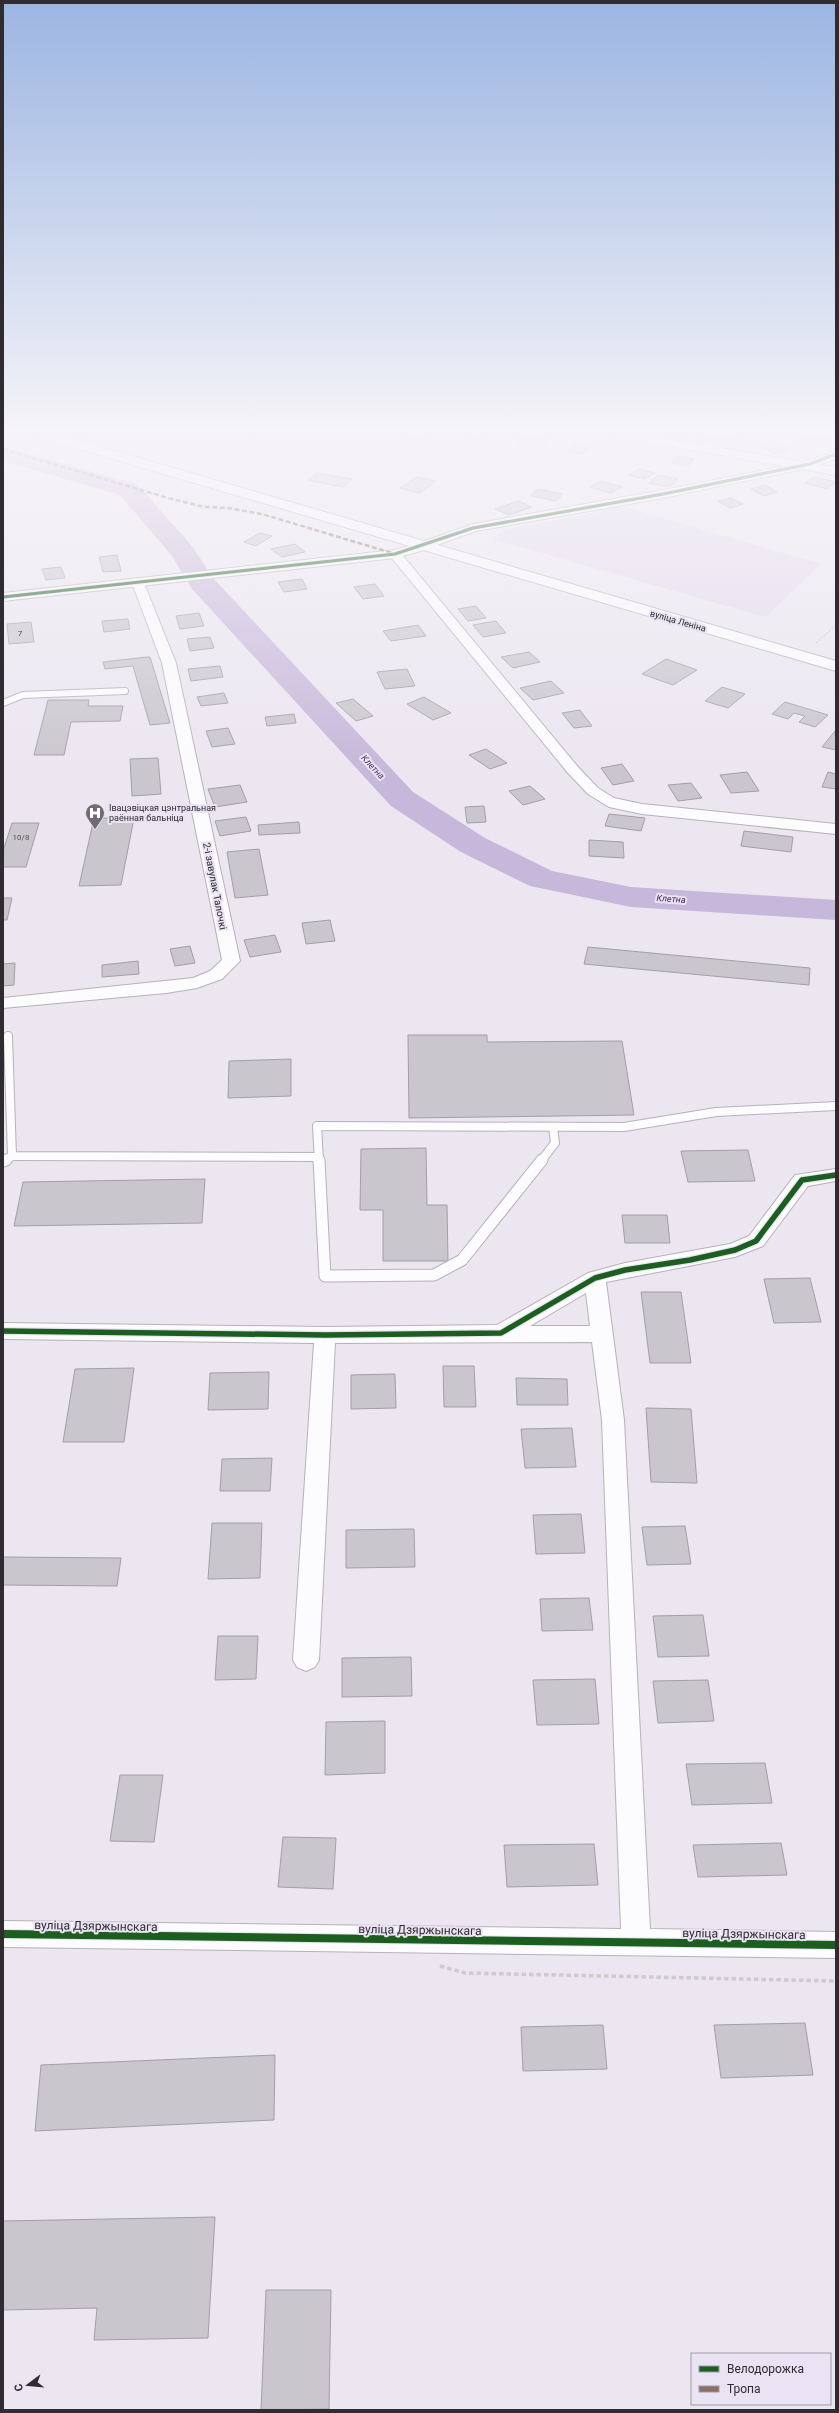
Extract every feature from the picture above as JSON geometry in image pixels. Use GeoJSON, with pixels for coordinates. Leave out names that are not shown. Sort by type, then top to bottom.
{"type":"FeatureCollection","features":[{"type":"Feature","properties":{"kind":"main road"},"geometry":{"type":"LineString","coordinates":[[3,598],[395,554],[421,547]]}},
{"type":"Feature","properties":{"kind":"main road","name":"вуліца Леніна"},"geometry":{"type":"LineString","coordinates":[[425,547],[836,666]]}},
{"type":"Feature","properties":{"kind":"street"},"geometry":{"type":"LineString","coordinates":[[395,554],[573,770],[593,791],[609,802],[642,809],[836,829]]}},
{"type":"Feature","properties":{"kind":"street","name":"2-і завулак Талочкі"},"geometry":{"type":"LineString","coordinates":[[3,1003],[166,988],[197,983],[216,975],[231,961],[169,663],[138,583]]}},
{"type":"Feature","properties":{"kind":"street"},"geometry":{"type":"LineString","coordinates":[[501,1333],[595,1278],[625,1270],[690,1260],[735,1250],[756,1242],[802,1180],[836,1175]]}},
{"type":"Feature","properties":{"kind":"street"},"geometry":{"type":"LineString","coordinates":[[595,1278],[613,1420],[636,1942]]}},
{"type":"Feature","properties":{"kind":"street"},"geometry":{"type":"LineString","coordinates":[[3,1331],[325,1335],[501,1333],[602,1334]]}},
{"type":"Feature","properties":{"kind":"street"},"geometry":{"type":"LineString","coordinates":[[306,1660],[325,1335]]}},
{"type":"Feature","properties":{"kind":"street","name":"вуліца Дзяржынскага"},"geometry":{"type":"LineString","coordinates":[[3,1934],[836,1945]]}},
{"type":"Feature","properties":{"kind":"lane"},"geometry":{"type":"LineString","coordinates":[[3,703],[24,695],[125,692]]}},
{"type":"Feature","properties":{"kind":"lane"},"geometry":{"type":"LineString","coordinates":[[8,1036],[8,1159],[319,1157]]}},
{"type":"Feature","properties":{"kind":"lane"},"geometry":{"type":"LineString","coordinates":[[553,1127],[555,1143],[462,1260],[434,1275],[325,1276],[317,1126],[624,1127],[716,1112],[836,1106]]}},
{"type":"Feature","properties":{"kind":"path"},"geometry":{"type":"LineString","coordinates":[[819,640],[836,625]]}},
{"type":"Feature","properties":{"kind":"shaded area"},"geometry":{"type":"Polygon","coordinates":[[[520,547],[761,547],[821,564],[765,617],[520,547]]]}},
{"type":"Feature","properties":{"kind":"building"},"geometry":{"type":"Polygon","coordinates":[[[282,547],[298,547],[305,552],[282,557],[271,549],[282,547]]]}},
{"type":"Feature","properties":{"kind":"building"},"geometry":{"type":"Polygon","coordinates":[[[117,555],[121,571],[103,572],[99,557],[117,555]]]}},
{"type":"Feature","properties":{"kind":"building"},"geometry":{"type":"Polygon","coordinates":[[[61,567],[65,578],[46,580],[42,569],[61,567]]]}},
{"type":"Feature","properties":{"kind":"building"},"geometry":{"type":"Polygon","coordinates":[[[302,579],[307,589],[284,592],[278,582],[302,579]]]}},
{"type":"Feature","properties":{"kind":"building"},"geometry":{"type":"Polygon","coordinates":[[[375,584],[384,596],[363,599],[354,587],[375,584]]]}},
{"type":"Feature","properties":{"kind":"building"},"geometry":{"type":"Polygon","coordinates":[[[476,606],[486,618],[468,621],[458,609],[476,606]]]}},
{"type":"Feature","properties":{"kind":"building"},"geometry":{"type":"Polygon","coordinates":[[[199,613],[204,626],[180,629],[176,616],[199,613]]]}},
{"type":"Feature","properties":{"kind":"building"},"geometry":{"type":"Polygon","coordinates":[[[128,619],[130,629],[104,632],[102,621],[128,619]]]}},
{"type":"Feature","properties":{"kind":"building"},"geometry":{"type":"Polygon","coordinates":[[[496,621],[506,633],[483,637],[473,625],[496,621]]]}},
{"type":"Feature","properties":{"kind":"building"},"geometry":{"type":"Polygon","coordinates":[[[31,622],[34,642],[9,644],[7,624],[31,622]]]}},
{"type":"Feature","properties":{"kind":"building"},"geometry":{"type":"Polygon","coordinates":[[[418,625],[426,636],[391,641],[383,631],[418,625]]]}},
{"type":"Feature","properties":{"kind":"building"},"geometry":{"type":"Polygon","coordinates":[[[210,637],[214,648],[190,651],[187,639],[210,637]]]}},
{"type":"Feature","properties":{"kind":"building"},"geometry":{"type":"Polygon","coordinates":[[[529,652],[540,662],[513,668],[501,657],[529,652]]]}},
{"type":"Feature","properties":{"kind":"building"},"geometry":{"type":"Polygon","coordinates":[[[150,657],[170,723],[150,725],[133,666],[105,669],[103,662],[150,657]]]}},
{"type":"Feature","properties":{"kind":"building"},"geometry":{"type":"Polygon","coordinates":[[[666,659],[697,670],[673,685],[642,674],[666,659]]]}},
{"type":"Feature","properties":{"kind":"building"},"geometry":{"type":"Polygon","coordinates":[[[220,666],[223,677],[191,681],[188,669],[220,666]]]}},
{"type":"Feature","properties":{"kind":"building"},"geometry":{"type":"Polygon","coordinates":[[[407,669],[415,686],[385,689],[377,672],[407,669]]]}},
{"type":"Feature","properties":{"kind":"building"},"geometry":{"type":"Polygon","coordinates":[[[551,681],[564,693],[533,700],[520,688],[551,681]]]}},
{"type":"Feature","properties":{"kind":"building"},"geometry":{"type":"Polygon","coordinates":[[[722,687],[745,694],[728,708],[705,701],[722,687]]]}},
{"type":"Feature","properties":{"kind":"building"},"geometry":{"type":"Polygon","coordinates":[[[224,693],[228,703],[201,706],[197,697],[224,693]]]}},
{"type":"Feature","properties":{"kind":"building"},"geometry":{"type":"Polygon","coordinates":[[[424,697],[451,713],[433,720],[407,704],[424,697]]]}},
{"type":"Feature","properties":{"kind":"building"},"geometry":{"type":"Polygon","coordinates":[[[353,699],[373,716],[356,721],[336,703],[353,699]]]}},
{"type":"Feature","properties":{"kind":"building"},"geometry":{"type":"Polygon","coordinates":[[[48,700],[89,700],[88,706],[123,706],[120,721],[71,722],[64,755],[34,755],[48,700]]]}},
{"type":"Feature","properties":{"kind":"building"},"geometry":{"type":"Polygon","coordinates":[[[785,702],[828,715],[815,727],[799,722],[805,716],[794,713],[788,719],[772,714],[785,702]]]}},
{"type":"Feature","properties":{"kind":"building"},"geometry":{"type":"Polygon","coordinates":[[[580,710],[592,726],[574,728],[562,713],[580,710]]]}},
{"type":"Feature","properties":{"kind":"building"},"geometry":{"type":"Polygon","coordinates":[[[294,714],[296,723],[267,726],[265,717],[294,714]]]}},
{"type":"Feature","properties":{"kind":"building"},"geometry":{"type":"Polygon","coordinates":[[[228,728],[235,744],[212,747],[206,731],[228,728]]]}},
{"type":"Feature","properties":{"kind":"building"},"geometry":{"type":"Polygon","coordinates":[[[835,731],[836,750],[822,747],[835,731]]]}},
{"type":"Feature","properties":{"kind":"building"},"geometry":{"type":"Polygon","coordinates":[[[486,749],[507,763],[490,769],[469,755],[486,749]]]}},
{"type":"Feature","properties":{"kind":"building"},"geometry":{"type":"Polygon","coordinates":[[[158,758],[161,794],[132,796],[130,759],[158,758]]]}},
{"type":"Feature","properties":{"kind":"building"},"geometry":{"type":"Polygon","coordinates":[[[622,764],[634,781],[613,785],[601,768],[622,764]]]}},
{"type":"Feature","properties":{"kind":"building"},"geometry":{"type":"Polygon","coordinates":[[[747,772],[759,791],[731,793],[720,775],[747,772]]]}},
{"type":"Feature","properties":{"kind":"building"},"geometry":{"type":"Polygon","coordinates":[[[828,772],[836,774],[836,789],[822,787],[828,772]]]}},
{"type":"Feature","properties":{"kind":"building"},"geometry":{"type":"Polygon","coordinates":[[[691,783],[702,798],[678,801],[668,785],[691,783]]]}},
{"type":"Feature","properties":{"kind":"building"},"geometry":{"type":"Polygon","coordinates":[[[240,785],[247,802],[215,807],[208,789],[240,785]]]}},
{"type":"Feature","properties":{"kind":"building"},"geometry":{"type":"Polygon","coordinates":[[[530,786],[545,799],[523,805],[509,791],[530,786]]]}},
{"type":"Feature","properties":{"kind":"building"},"geometry":{"type":"Polygon","coordinates":[[[484,806],[486,822],[467,823],[465,807],[484,806]]]}},
{"type":"Feature","properties":{"kind":"building"},"geometry":{"type":"Polygon","coordinates":[[[609,814],[645,818],[641,831],[605,826],[609,814]]]}},
{"type":"Feature","properties":{"kind":"building"},"geometry":{"type":"Polygon","coordinates":[[[246,817],[251,831],[220,836],[215,821],[246,817]]]}},
{"type":"Feature","properties":{"kind":"building"},"geometry":{"type":"Polygon","coordinates":[[[94,818],[134,818],[121,885],[79,886],[94,818]]]}},
{"type":"Feature","properties":{"kind":"building"},"geometry":{"type":"Polygon","coordinates":[[[299,822],[300,833],[259,835],[258,825],[299,822]]]}},
{"type":"Feature","properties":{"kind":"building"},"geometry":{"type":"Polygon","coordinates":[[[12,823],[39,823],[26,867],[3,867],[3,851],[12,823]]]}},
{"type":"Feature","properties":{"kind":"building"},"geometry":{"type":"Polygon","coordinates":[[[744,831],[793,837],[791,852],[741,846],[744,831]]]}},
{"type":"Feature","properties":{"kind":"building"},"geometry":{"type":"Polygon","coordinates":[[[589,840],[623,842],[624,858],[589,856],[589,840]]]}},
{"type":"Feature","properties":{"kind":"building"},"geometry":{"type":"Polygon","coordinates":[[[259,849],[268,895],[235,898],[227,852],[259,849]]]}},
{"type":"Feature","properties":{"kind":"building"},"geometry":{"type":"Polygon","coordinates":[[[3,898],[12,898],[7,920],[3,920],[3,898]]]}},
{"type":"Feature","properties":{"kind":"building"},"geometry":{"type":"Polygon","coordinates":[[[330,920],[335,941],[306,944],[302,923],[330,920]]]}},
{"type":"Feature","properties":{"kind":"building"},"geometry":{"type":"Polygon","coordinates":[[[275,935],[281,952],[250,957],[244,940],[275,935]]]}},
{"type":"Feature","properties":{"kind":"building"},"geometry":{"type":"Polygon","coordinates":[[[190,946],[195,963],[175,966],[170,949],[190,946]]]}},
{"type":"Feature","properties":{"kind":"building"},"geometry":{"type":"Polygon","coordinates":[[[588,947],[810,968],[809,985],[584,964],[588,947]]]}},
{"type":"Feature","properties":{"kind":"building"},"geometry":{"type":"Polygon","coordinates":[[[138,961],[139,974],[102,977],[102,965],[138,961]]]}},
{"type":"Feature","properties":{"kind":"building"},"geometry":{"type":"Polygon","coordinates":[[[15,963],[14,985],[3,986],[3,964],[15,963]]]}},
{"type":"Feature","properties":{"kind":"building"},"geometry":{"type":"Polygon","coordinates":[[[408,1035],[487,1035],[487,1042],[622,1041],[634,1115],[409,1118],[408,1035]]]}},
{"type":"Feature","properties":{"kind":"building"},"geometry":{"type":"Polygon","coordinates":[[[291,1059],[291,1096],[228,1098],[229,1061],[291,1059]]]}},
{"type":"Feature","properties":{"kind":"building"},"geometry":{"type":"Polygon","coordinates":[[[426,1148],[427,1205],[447,1205],[448,1261],[383,1261],[383,1210],[360,1210],[361,1149],[426,1148]]]}},
{"type":"Feature","properties":{"kind":"building"},"geometry":{"type":"Polygon","coordinates":[[[748,1150],[755,1181],[688,1182],[681,1151],[748,1150]]]}},
{"type":"Feature","properties":{"kind":"building"},"geometry":{"type":"Polygon","coordinates":[[[205,1179],[202,1223],[14,1226],[23,1182],[205,1179]]]}},
{"type":"Feature","properties":{"kind":"building"},"geometry":{"type":"Polygon","coordinates":[[[622,1215],[667,1215],[670,1243],[625,1243],[622,1215]]]}},
{"type":"Feature","properties":{"kind":"building"},"geometry":{"type":"Polygon","coordinates":[[[810,1278],[821,1322],[774,1323],[764,1279],[810,1278]]]}},
{"type":"Feature","properties":{"kind":"building"},"geometry":{"type":"Polygon","coordinates":[[[641,1292],[681,1292],[691,1363],[650,1363],[641,1292]]]}},
{"type":"Feature","properties":{"kind":"building"},"geometry":{"type":"Polygon","coordinates":[[[443,1366],[474,1366],[476,1407],[444,1407],[443,1366]]]}},
{"type":"Feature","properties":{"kind":"building"},"geometry":{"type":"Polygon","coordinates":[[[134,1368],[124,1442],[63,1442],[75,1369],[134,1368]]]}},
{"type":"Feature","properties":{"kind":"building"},"geometry":{"type":"Polygon","coordinates":[[[269,1372],[268,1409],[208,1410],[210,1373],[269,1372]]]}},
{"type":"Feature","properties":{"kind":"building"},"geometry":{"type":"Polygon","coordinates":[[[395,1374],[396,1408],[351,1409],[351,1375],[395,1374]]]}},
{"type":"Feature","properties":{"kind":"building"},"geometry":{"type":"Polygon","coordinates":[[[516,1378],[567,1379],[568,1405],[517,1405],[516,1378]]]}},
{"type":"Feature","properties":{"kind":"building"},"geometry":{"type":"Polygon","coordinates":[[[646,1408],[691,1409],[697,1483],[651,1482],[646,1408]]]}},
{"type":"Feature","properties":{"kind":"building"},"geometry":{"type":"Polygon","coordinates":[[[572,1428],[576,1467],[525,1468],[521,1429],[572,1428]]]}},
{"type":"Feature","properties":{"kind":"building"},"geometry":{"type":"Polygon","coordinates":[[[272,1458],[270,1491],[220,1491],[222,1459],[272,1458]]]}},
{"type":"Feature","properties":{"kind":"building"},"geometry":{"type":"Polygon","coordinates":[[[581,1514],[585,1553],[536,1554],[533,1515],[581,1514]]]}},
{"type":"Feature","properties":{"kind":"building"},"geometry":{"type":"Polygon","coordinates":[[[212,1523],[262,1523],[260,1578],[208,1579],[212,1523]]]}},
{"type":"Feature","properties":{"kind":"building"},"geometry":{"type":"Polygon","coordinates":[[[685,1526],[691,1564],[647,1565],[642,1527],[685,1526]]]}},
{"type":"Feature","properties":{"kind":"building"},"geometry":{"type":"Polygon","coordinates":[[[414,1529],[415,1567],[346,1568],[346,1530],[414,1529]]]}},
{"type":"Feature","properties":{"kind":"building"},"geometry":{"type":"Polygon","coordinates":[[[3,1557],[121,1558],[117,1586],[3,1585],[3,1557]]]}},
{"type":"Feature","properties":{"kind":"building"},"geometry":{"type":"Polygon","coordinates":[[[589,1598],[593,1630],[542,1631],[540,1599],[589,1598]]]}},
{"type":"Feature","properties":{"kind":"building"},"geometry":{"type":"Polygon","coordinates":[[[703,1615],[709,1656],[658,1657],[653,1616],[703,1615]]]}},
{"type":"Feature","properties":{"kind":"building"},"geometry":{"type":"Polygon","coordinates":[[[218,1636],[258,1636],[256,1679],[215,1680],[218,1636]]]}},
{"type":"Feature","properties":{"kind":"building"},"geometry":{"type":"Polygon","coordinates":[[[411,1657],[412,1696],[342,1697],[342,1658],[411,1657]]]}},
{"type":"Feature","properties":{"kind":"building"},"geometry":{"type":"Polygon","coordinates":[[[595,1679],[599,1724],[537,1725],[533,1680],[595,1679]]]}},
{"type":"Feature","properties":{"kind":"building"},"geometry":{"type":"Polygon","coordinates":[[[708,1680],[714,1721],[658,1723],[653,1681],[708,1680]]]}},
{"type":"Feature","properties":{"kind":"building"},"geometry":{"type":"Polygon","coordinates":[[[385,1721],[385,1773],[325,1775],[326,1722],[385,1721]]]}},
{"type":"Feature","properties":{"kind":"building"},"geometry":{"type":"Polygon","coordinates":[[[765,1763],[772,1803],[692,1805],[686,1764],[765,1763]]]}},
{"type":"Feature","properties":{"kind":"building"},"geometry":{"type":"Polygon","coordinates":[[[120,1775],[163,1775],[154,1842],[110,1841],[120,1775]]]}},
{"type":"Feature","properties":{"kind":"building"},"geometry":{"type":"Polygon","coordinates":[[[283,1837],[336,1838],[333,1889],[278,1887],[283,1837]]]}},
{"type":"Feature","properties":{"kind":"building"},"geometry":{"type":"Polygon","coordinates":[[[781,1843],[787,1875],[698,1877],[693,1845],[781,1843]]]}},
{"type":"Feature","properties":{"kind":"building"},"geometry":{"type":"Polygon","coordinates":[[[594,1844],[598,1885],[507,1887],[504,1845],[594,1844]]]}},
{"type":"Feature","properties":{"kind":"building"},"geometry":{"type":"Polygon","coordinates":[[[805,2023],[813,2075],[721,2078],[714,2025],[805,2023]]]}},
{"type":"Feature","properties":{"kind":"building"},"geometry":{"type":"Polygon","coordinates":[[[603,2025],[607,2069],[523,2071],[521,2027],[603,2025]]]}},
{"type":"Feature","properties":{"kind":"building"},"geometry":{"type":"Polygon","coordinates":[[[275,2055],[274,2120],[35,2131],[41,2065],[275,2055]]]}},
{"type":"Feature","properties":{"kind":"building"},"geometry":{"type":"Polygon","coordinates":[[[215,2217],[208,2338],[94,2340],[97,2308],[3,2310],[3,2221],[215,2217]]]}},
{"type":"Feature","properties":{"kind":"building"},"geometry":{"type":"Polygon","coordinates":[[[266,2290],[331,2290],[329,2409],[261,2410],[266,2290]]]}},
{"type":"Feature","properties":{"kind":"waterway","name":"Клетна"},"geometry":{"type":"LineString","coordinates":[[178,547],[202,583],[402,799],[473,845],[542,879],[631,897],[836,910]]}},
{"type":"Feature","properties":{"kind":"marked path"},"geometry":{"type":"LineString","coordinates":[[371,547],[392,553]]}},
{"type":"Feature","properties":{"kind":"cycle path"},"geometry":{"type":"LineString","coordinates":[[3,597],[395,554],[417,547]]}},
{"type":"Feature","properties":{"kind":"cycle path"},"geometry":{"type":"LineString","coordinates":[[3,1331],[325,1335],[501,1333],[595,1278],[625,1270],[690,1260],[735,1250],[756,1241],[802,1180],[836,1175]]}},
{"type":"Feature","properties":{"kind":"cycle path"},"geometry":{"type":"LineString","coordinates":[[3,1934],[836,1945]]}},
{"type":"Feature","properties":{"kind":"place","name":"Івацэвіцкая цэнтральная раённая бальніца"},"geometry":{"type":"Point","coordinates":[95,830]}}]}
